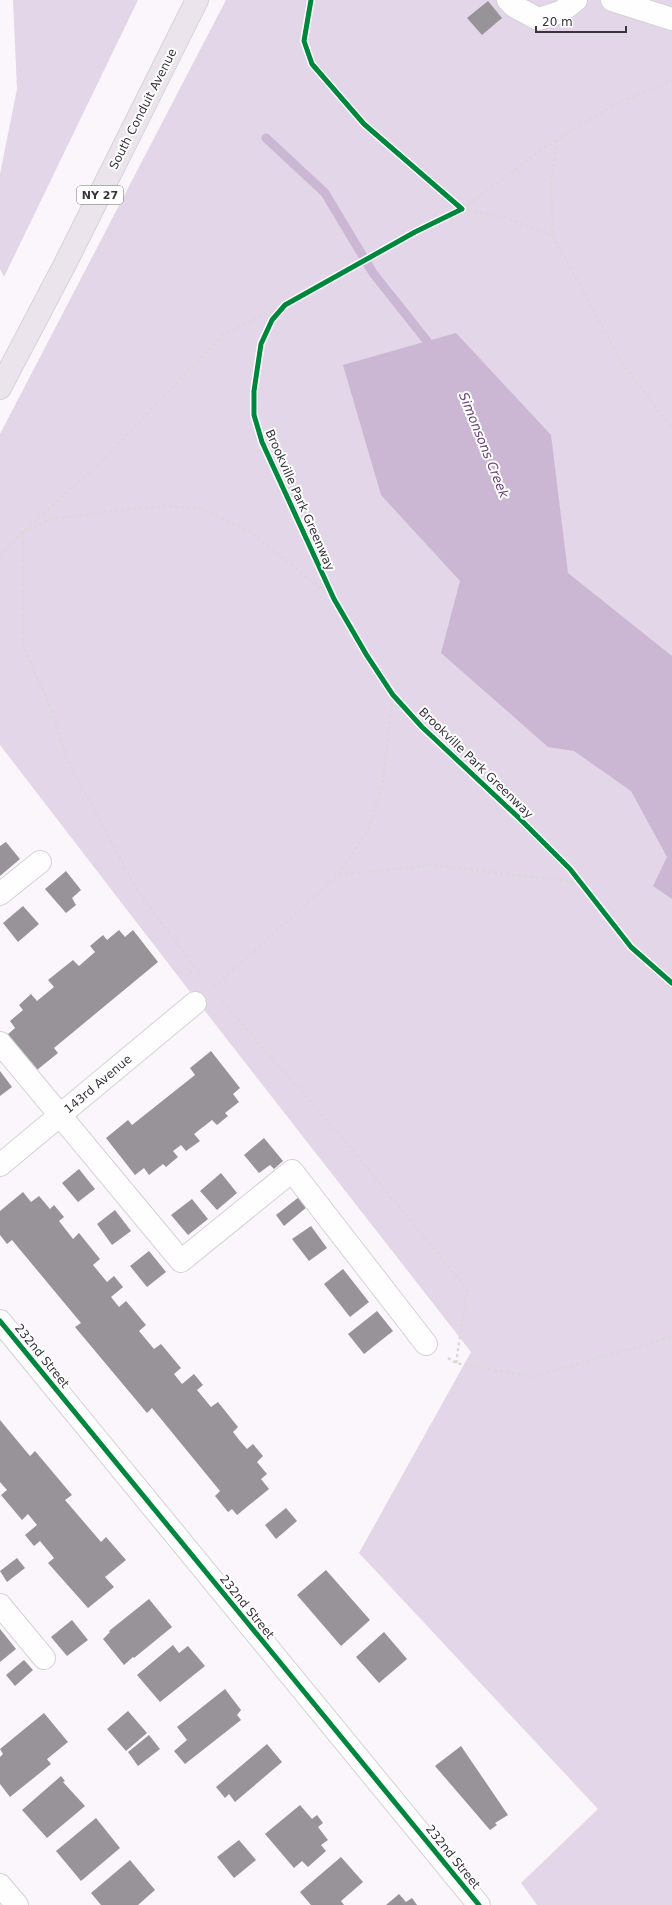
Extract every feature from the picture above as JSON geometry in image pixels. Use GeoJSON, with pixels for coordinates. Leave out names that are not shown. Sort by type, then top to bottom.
{"type":"FeatureCollection","features":[{"type":"Feature","properties":{"kind":"highway","name":"South Conduit Avenue"},"geometry":{"type":"LineString","coordinates":[[0,388],[68,258],[197,0]]}},
{"type":"Feature","properties":{"kind":"street"},"geometry":{"type":"LineString","coordinates":[[508,0],[514,6],[538,19],[561,12],[576,0]]}},
{"type":"Feature","properties":{"kind":"street"},"geometry":{"type":"LineString","coordinates":[[612,0],[672,19]]}},
{"type":"Feature","properties":{"kind":"street"},"geometry":{"type":"LineString","coordinates":[[0,894],[40,862]]}},
{"type":"Feature","properties":{"kind":"street","name":"143rd Avenue"},"geometry":{"type":"LineString","coordinates":[[0,1165],[204,996]]}},
{"type":"Feature","properties":{"kind":"street"},"geometry":{"type":"LineString","coordinates":[[0,1043],[181,1261],[292,1171],[426,1344]]}},
{"type":"Feature","properties":{"kind":"street","name":"232nd Street"},"geometry":{"type":"LineString","coordinates":[[0,1321],[479,1905]]}},
{"type":"Feature","properties":{"kind":"street"},"geometry":{"type":"LineString","coordinates":[[0,1605],[44,1658]]}},
{"type":"Feature","properties":{"kind":"street"},"geometry":{"type":"LineString","coordinates":[[0,1885],[17,1905]]}},
{"type":"Feature","properties":{"kind":"path"},"geometry":{"type":"LineString","coordinates":[[455,212],[557,140],[616,103],[672,81]]}},
{"type":"Feature","properties":{"kind":"path"},"geometry":{"type":"LineString","coordinates":[[557,140],[551,181],[553,236],[621,361],[672,428]]}},
{"type":"Feature","properties":{"kind":"path"},"geometry":{"type":"LineString","coordinates":[[456,204],[462,208],[504,217],[553,236]]}},
{"type":"Feature","properties":{"kind":"path"},"geometry":{"type":"LineString","coordinates":[[0,556],[23,532],[99,464],[224,334],[291,302]]}},
{"type":"Feature","properties":{"kind":"path"},"geometry":{"type":"LineString","coordinates":[[272,320],[285,305]]}},
{"type":"Feature","properties":{"kind":"path"},"geometry":{"type":"LineString","coordinates":[[23,532],[53,519],[102,512],[166,506],[203,509],[250,532],[334,600]]}},
{"type":"Feature","properties":{"kind":"path"},"geometry":{"type":"LineString","coordinates":[[23,532],[23,646],[48,700],[69,763],[137,890],[195,967],[204,996],[344,1140],[467,1289],[456,1363]]}},
{"type":"Feature","properties":{"kind":"path"},"geometry":{"type":"LineString","coordinates":[[389,689],[398,700]]}},
{"type":"Feature","properties":{"kind":"path"},"geometry":{"type":"LineString","coordinates":[[204,996],[338,875],[368,830],[382,786],[393,694]]}},
{"type":"Feature","properties":{"kind":"path"},"geometry":{"type":"LineString","coordinates":[[338,875],[431,865],[581,883]]}},
{"type":"Feature","properties":{"kind":"path"},"geometry":{"type":"LineString","coordinates":[[574,874],[585,888]]}},
{"type":"Feature","properties":{"kind":"path"},"geometry":{"type":"LineString","coordinates":[[184,980],[195,967]]}},
{"type":"Feature","properties":{"kind":"path"},"geometry":{"type":"LineString","coordinates":[[426,1344],[456,1363],[532,1377],[672,1337]]}},
{"type":"Feature","properties":{"kind":"shaded area"},"geometry":{"type":"Polygon","coordinates":[[[13,0],[138,0],[4,277],[0,269],[0,174],[17,89],[13,0]]]}},
{"type":"Feature","properties":{"kind":"shaded area"},"geometry":{"type":"Polygon","coordinates":[[[226,0],[672,0],[672,1905],[537,1905],[521,1883],[598,1809],[359,1553],[471,1352],[201,1006],[0,745],[0,434],[226,0]]]}},
{"type":"Feature","properties":{"kind":"water"},"geometry":{"type":"Polygon","coordinates":[[[456,333],[551,435],[568,573],[672,656],[672,899],[653,886],[667,857],[631,791],[574,751],[548,747],[441,653],[460,581],[381,495],[343,365],[456,333]]]}},
{"type":"Feature","properties":{"kind":"building"},"geometry":{"type":"Polygon","coordinates":[[[488,1],[502,18],[482,35],[467,18],[488,1]]]}},
{"type":"Feature","properties":{"kind":"building"},"geometry":{"type":"Polygon","coordinates":[[[6,842],[20,859],[0,876],[0,846],[6,842]]]}},
{"type":"Feature","properties":{"kind":"building"},"geometry":{"type":"Polygon","coordinates":[[[66,871],[81,890],[72,898],[76,905],[66,913],[45,889],[66,871]]]}},
{"type":"Feature","properties":{"kind":"building"},"geometry":{"type":"Polygon","coordinates":[[[23,906],[39,924],[18,942],[3,923],[23,906]]]}},
{"type":"Feature","properties":{"kind":"building"},"geometry":{"type":"Polygon","coordinates":[[[119,930],[125,937],[133,930],[158,962],[54,1048],[58,1053],[37,1070],[7,1035],[15,1028],[10,1021],[23,1010],[19,1005],[31,994],[37,1001],[54,987],[48,980],[73,960],[79,966],[95,952],[90,946],[103,935],[107,940],[119,930]]]}},
{"type":"Feature","properties":{"kind":"building"},"geometry":{"type":"Polygon","coordinates":[[[211,1051],[240,1088],[233,1094],[239,1102],[225,1113],[228,1116],[217,1125],[212,1120],[194,1134],[200,1141],[186,1151],[181,1145],[173,1151],[178,1157],[166,1167],[163,1164],[149,1175],[144,1168],[135,1175],[106,1138],[128,1120],[132,1125],[195,1075],[190,1068],[211,1051]]]}},
{"type":"Feature","properties":{"kind":"building"},"geometry":{"type":"Polygon","coordinates":[[[0,1071],[12,1087],[0,1096],[0,1071]]]}},
{"type":"Feature","properties":{"kind":"building"},"geometry":{"type":"Polygon","coordinates":[[[264,1138],[283,1161],[274,1169],[270,1165],[259,1173],[244,1155],[264,1138]]]}},
{"type":"Feature","properties":{"kind":"building"},"geometry":{"type":"Polygon","coordinates":[[[79,1169],[95,1189],[78,1202],[62,1183],[79,1169]]]}},
{"type":"Feature","properties":{"kind":"building"},"geometry":{"type":"Polygon","coordinates":[[[221,1173],[237,1193],[217,1210],[200,1191],[221,1173]]]}},
{"type":"Feature","properties":{"kind":"building"},"geometry":{"type":"Polygon","coordinates":[[[23,1192],[31,1202],[39,1196],[50,1209],[54,1205],[64,1217],[59,1221],[73,1239],[79,1233],[100,1259],[93,1265],[107,1282],[114,1276],[123,1287],[111,1297],[119,1307],[126,1301],[146,1325],[139,1331],[154,1349],[161,1344],[181,1368],[174,1374],[182,1384],[194,1374],[203,1385],[197,1390],[211,1407],[218,1402],[238,1427],[233,1432],[240,1441],[247,1449],[253,1444],[263,1456],[257,1462],[267,1474],[261,1479],[269,1489],[237,1515],[232,1509],[228,1512],[215,1496],[220,1491],[152,1408],[147,1413],[75,1327],[81,1323],[12,1240],[7,1244],[0,1235],[0,1211],[23,1192]]]}},
{"type":"Feature","properties":{"kind":"building"},"geometry":{"type":"Polygon","coordinates":[[[299,1197],[307,1207],[284,1226],[276,1215],[299,1197]]]}},
{"type":"Feature","properties":{"kind":"building"},"geometry":{"type":"Polygon","coordinates":[[[192,1199],[208,1219],[188,1235],[171,1215],[192,1199]]]}},
{"type":"Feature","properties":{"kind":"building"},"geometry":{"type":"Polygon","coordinates":[[[115,1210],[131,1231],[112,1245],[97,1224],[115,1210]]]}},
{"type":"Feature","properties":{"kind":"building"},"geometry":{"type":"Polygon","coordinates":[[[311,1226],[327,1248],[309,1261],[292,1239],[311,1226]]]}},
{"type":"Feature","properties":{"kind":"building"},"geometry":{"type":"Polygon","coordinates":[[[149,1251],[166,1272],[147,1287],[130,1266],[149,1251]]]}},
{"type":"Feature","properties":{"kind":"building"},"geometry":{"type":"Polygon","coordinates":[[[343,1269],[369,1302],[350,1317],[324,1284],[343,1269]]]}},
{"type":"Feature","properties":{"kind":"building"},"geometry":{"type":"Polygon","coordinates":[[[377,1311],[393,1331],[364,1354],[348,1334],[377,1311]]]}},
{"type":"Feature","properties":{"kind":"building"},"geometry":{"type":"Polygon","coordinates":[[[0,1420],[30,1456],[35,1451],[72,1495],[65,1500],[101,1542],[106,1537],[126,1560],[105,1577],[114,1587],[88,1608],[48,1563],[54,1558],[40,1541],[34,1546],[25,1535],[37,1525],[28,1514],[22,1520],[1,1495],[7,1490],[0,1482],[0,1420]]]}},
{"type":"Feature","properties":{"kind":"building"},"geometry":{"type":"Polygon","coordinates":[[[286,1508],[297,1521],[276,1539],[265,1525],[286,1508]]]}},
{"type":"Feature","properties":{"kind":"building"},"geometry":{"type":"Polygon","coordinates":[[[17,1558],[25,1568],[7,1582],[0,1571],[17,1558]]]}},
{"type":"Feature","properties":{"kind":"building"},"geometry":{"type":"Polygon","coordinates":[[[326,1570],[370,1620],[341,1646],[297,1595],[326,1570]]]}},
{"type":"Feature","properties":{"kind":"building"},"geometry":{"type":"Polygon","coordinates":[[[149,1599],[172,1627],[124,1665],[103,1639],[110,1632],[109,1631],[149,1599]]]}},
{"type":"Feature","properties":{"kind":"building"},"geometry":{"type":"Polygon","coordinates":[[[72,1620],[88,1640],[67,1656],[51,1637],[72,1620]]]}},
{"type":"Feature","properties":{"kind":"building"},"geometry":{"type":"Polygon","coordinates":[[[0,1629],[16,1649],[0,1662],[0,1629]]]}},
{"type":"Feature","properties":{"kind":"building"},"geometry":{"type":"Polygon","coordinates":[[[384,1632],[407,1659],[379,1683],[356,1657],[384,1632]]]}},
{"type":"Feature","properties":{"kind":"building"},"geometry":{"type":"Polygon","coordinates":[[[173,1645],[179,1653],[188,1646],[205,1666],[160,1702],[137,1675],[173,1645]]]}},
{"type":"Feature","properties":{"kind":"building"},"geometry":{"type":"Polygon","coordinates":[[[24,1660],[33,1670],[15,1686],[6,1675],[24,1660]]]}},
{"type":"Feature","properties":{"kind":"building"},"geometry":{"type":"Polygon","coordinates":[[[225,1689],[241,1710],[237,1715],[241,1720],[185,1764],[174,1751],[187,1740],[177,1727],[225,1689]]]}},
{"type":"Feature","properties":{"kind":"building"},"geometry":{"type":"Polygon","coordinates":[[[128,1711],[147,1733],[126,1751],[107,1729],[128,1711]]]}},
{"type":"Feature","properties":{"kind":"building"},"geometry":{"type":"Polygon","coordinates":[[[44,1713],[68,1742],[47,1759],[51,1764],[10,1797],[0,1784],[0,1757],[3,1754],[0,1749],[44,1713]]]}},
{"type":"Feature","properties":{"kind":"building"},"geometry":{"type":"Polygon","coordinates":[[[149,1735],[160,1749],[138,1766],[128,1752],[149,1735]]]}},
{"type":"Feature","properties":{"kind":"building"},"geometry":{"type":"Polygon","coordinates":[[[267,1744],[282,1762],[235,1802],[229,1794],[225,1798],[216,1787],[267,1744]]]}},
{"type":"Feature","properties":{"kind":"building"},"geometry":{"type":"Polygon","coordinates":[[[461,1746],[508,1815],[495,1823],[497,1825],[490,1830],[435,1766],[461,1746]]]}},
{"type":"Feature","properties":{"kind":"building"},"geometry":{"type":"Polygon","coordinates":[[[61,1776],[65,1781],[63,1782],[85,1806],[47,1838],[22,1810],[61,1776]]]}},
{"type":"Feature","properties":{"kind":"building"},"geometry":{"type":"Polygon","coordinates":[[[300,1805],[312,1819],[317,1815],[323,1823],[318,1827],[328,1840],[321,1845],[326,1851],[308,1867],[302,1861],[294,1868],[265,1834],[300,1805]]]}},
{"type":"Feature","properties":{"kind":"building"},"geometry":{"type":"Polygon","coordinates":[[[96,1818],[120,1848],[81,1881],[56,1851],[96,1818]]]}},
{"type":"Feature","properties":{"kind":"building"},"geometry":{"type":"Polygon","coordinates":[[[239,1840],[256,1860],[234,1878],[217,1857],[239,1840]]]}},
{"type":"Feature","properties":{"kind":"building"},"geometry":{"type":"Polygon","coordinates":[[[341,1857],[363,1882],[341,1901],[344,1905],[311,1905],[300,1892],[341,1857]]]}},
{"type":"Feature","properties":{"kind":"building"},"geometry":{"type":"Polygon","coordinates":[[[130,1860],[155,1890],[138,1905],[101,1905],[91,1893],[130,1860]]]}},
{"type":"Feature","properties":{"kind":"building"},"geometry":{"type":"Polygon","coordinates":[[[399,1894],[406,1902],[412,1898],[417,1905],[386,1905],[399,1894]]]}},
{"type":"Feature","properties":{"kind":"waterway","name":"Simonsons Creek"},"geometry":{"type":"LineString","coordinates":[[266,138],[325,193],[373,273],[427,341],[432,352]]}},
{"type":"Feature","properties":{"kind":"cycle path","name":"Brookville Park Greenway"},"geometry":{"type":"LineString","coordinates":[[311,0],[304,41],[312,64],[364,124],[462,209],[415,232],[285,305],[272,320],[261,344],[254,391],[254,415],[262,442],[334,599],[366,654],[393,695],[422,727],[519,818],[570,869],[631,947],[672,983]]}},
{"type":"Feature","properties":{"kind":"cycle path"},"geometry":{"type":"LineString","coordinates":[[0,1321],[479,1905]]}}]}
